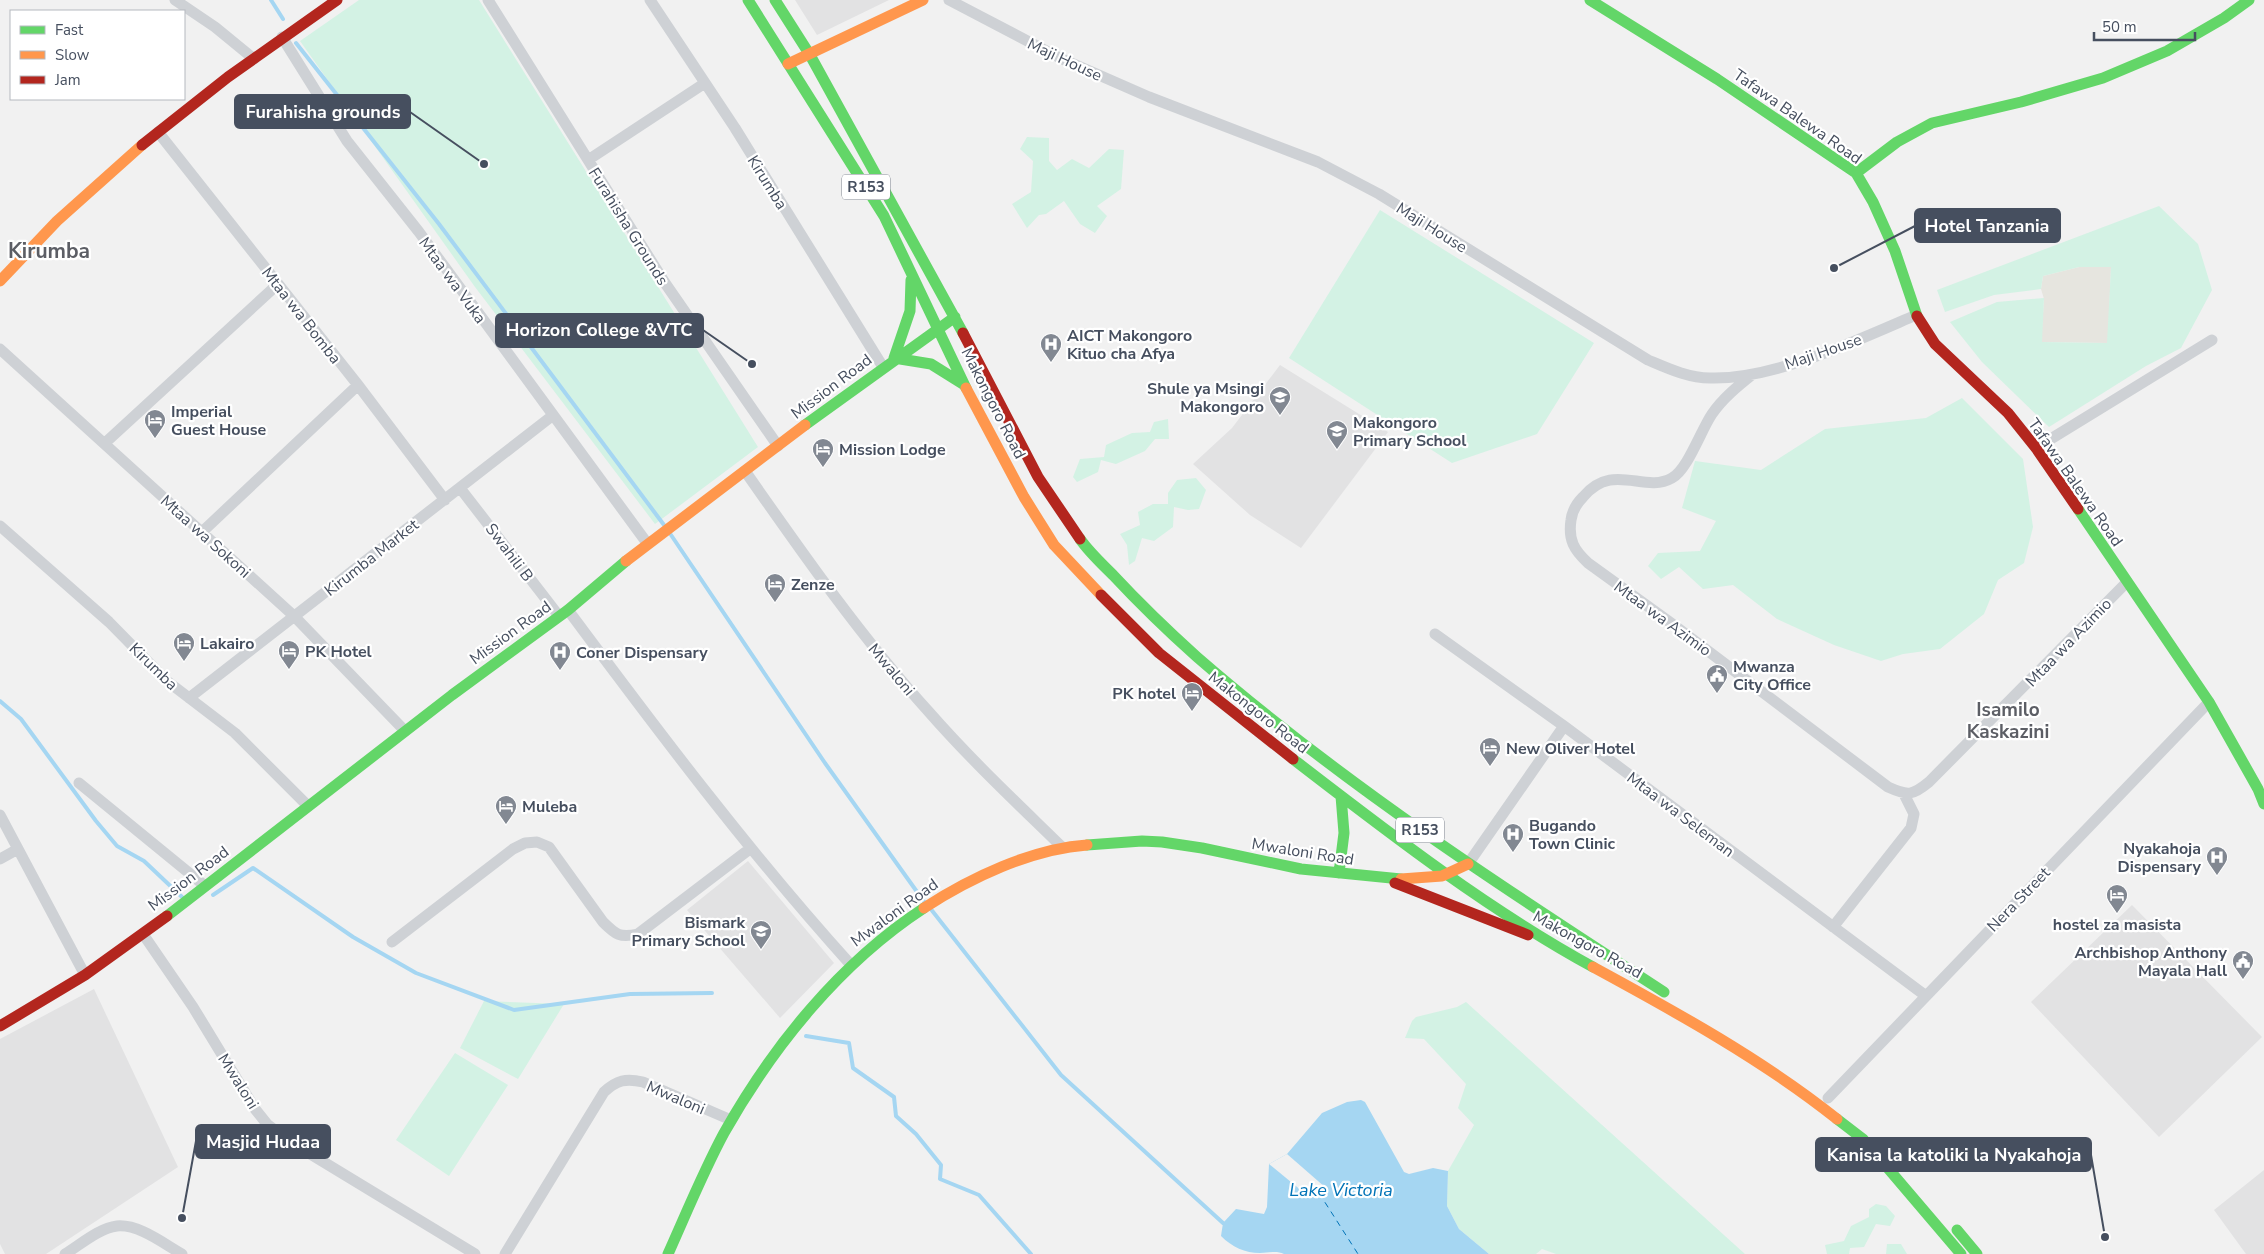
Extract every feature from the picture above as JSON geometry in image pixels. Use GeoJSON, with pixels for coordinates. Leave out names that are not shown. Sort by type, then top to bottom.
{"type":"FeatureCollection","features":[{"type":"Feature","properties":{"kind":"main road"},"geometry":{"type":"LineString","coordinates":[[0,281],[57,220],[158,132],[282,37],[337,0]]}},
{"type":"Feature","properties":{"kind":"main road","name":"Makongoro Road"},"geometry":{"type":"LineString","coordinates":[[748,0],[884,216],[964,385],[1024,497],[1060,552],[1159,653],[1341,796],[1448,875],[1540,938],[1662,1004],[1766,1069],[1822,1107],[1863,1139],[1960,1254]]}},
{"type":"Feature","properties":{"kind":"main road","name":"Makongoro Road"},"geometry":{"type":"LineString","coordinates":[[775,0],[810,55],[955,316],[1038,477],[1073,531],[1089,551],[1158,622],[1223,679],[1312,749],[1468,864],[1538,912],[1828,1098],[1869,1130],[1889,1151]]}},
{"type":"Feature","properties":{"kind":"main road"},"geometry":{"type":"LineString","coordinates":[[788,64],[923,0]]}},
{"type":"Feature","properties":{"kind":"main road","name":"Tafawa Balewa Road"},"geometry":{"type":"LineString","coordinates":[[1590,0],[1717,79],[1856,173],[1873,202],[1895,252],[1916,315],[1935,344],[2008,413],[2036,448],[2209,702],[2261,786],[2264,804]]}},
{"type":"Feature","properties":{"kind":"main road"},"geometry":{"type":"LineString","coordinates":[[1856,173],[1897,142],[1932,123],[2021,102],[2103,78],[2167,51],[2224,18],[2248,0]]}},
{"type":"Feature","properties":{"kind":"main road"},"geometry":{"type":"LineString","coordinates":[[909,270],[913,298],[908,323],[894,358],[924,360],[947,371],[964,385]]}},
{"type":"Feature","properties":{"kind":"main road","name":"Mission Road"},"geometry":{"type":"LineString","coordinates":[[0,1026],[85,975],[142,934],[405,731],[563,613],[647,543],[894,358],[955,316]]}},
{"type":"Feature","properties":{"kind":"main road"},"geometry":{"type":"LineString","coordinates":[[1339,873],[1344,832],[1341,796]]}},
{"type":"Feature","properties":{"kind":"main road","name":"Mwaloni Road"},"geometry":{"type":"LineString","coordinates":[[668,1254],[731,1120],[778,1047],[814,1003],[851,964],[916,911],[941,895],[1001,866],[1062,847],[1096,842],[1144,840],[1206,849],[1273,864],[1381,878],[1420,879],[1448,875],[1457,872],[1468,864]]}},
{"type":"Feature","properties":{"kind":"main road"},"geometry":{"type":"LineString","coordinates":[[1381,878],[1540,938]]}},
{"type":"Feature","properties":{"kind":"main road"},"geometry":{"type":"LineString","coordinates":[[1952,1224],[1977,1254]]}},
{"type":"Feature","properties":{"kind":"street"},"geometry":{"type":"LineString","coordinates":[[175,0],[215,27],[254,59]]}},
{"type":"Feature","properties":{"kind":"street","name":"Furahisha Grounds"},"geometry":{"type":"LineString","coordinates":[[488,0],[670,290],[778,446]]}},
{"type":"Feature","properties":{"kind":"street","name":"Kirumba"},"geometry":{"type":"LineString","coordinates":[[650,0],[735,128],[883,367]]}},
{"type":"Feature","properties":{"kind":"street","name":"Maji House"},"geometry":{"type":"LineString","coordinates":[[949,0],[1060,58],[1149,97],[1327,167],[1379,194],[1648,360],[1675,372],[1709,378],[1753,374],[1851,343],[1916,315]]}},
{"type":"Feature","properties":{"kind":"street","name":"Mtaa wa Vuka"},"geometry":{"type":"LineString","coordinates":[[282,37],[347,141],[419,232],[552,416],[647,543]]}},
{"type":"Feature","properties":{"kind":"street"},"geometry":{"type":"LineString","coordinates":[[588,160],[705,84]]}},
{"type":"Feature","properties":{"kind":"street","name":"Mtaa wa Bomba"},"geometry":{"type":"LineString","coordinates":[[158,132],[358,385],[445,500]]}},
{"type":"Feature","properties":{"kind":"street"},"geometry":{"type":"LineString","coordinates":[[105,443],[278,284]]}},
{"type":"Feature","properties":{"kind":"street"},"geometry":{"type":"LineString","coordinates":[[2036,448],[2212,340]]}},
{"type":"Feature","properties":{"kind":"street","name":"Mtaa wa Sokoni"},"geometry":{"type":"LineString","coordinates":[[0,349],[294,616],[405,731]]}},
{"type":"Feature","properties":{"kind":"street","name":"Mtaa wa Azimio"},"geometry":{"type":"LineString","coordinates":[[1753,374],[1730,392],[1712,414],[1683,466],[1672,478],[1656,482],[1606,480],[1590,488],[1579,502],[1571,517],[1569,531],[1571,543],[1577,553],[1588,563],[1671,623],[1888,787],[1904,794],[1918,791],[1929,782],[2127,582]]}},
{"type":"Feature","properties":{"kind":"street"},"geometry":{"type":"LineString","coordinates":[[202,532],[358,385]]}},
{"type":"Feature","properties":{"kind":"street","name":"Kirumba Market"},"geometry":{"type":"LineString","coordinates":[[189,698],[552,416]]}},
{"type":"Feature","properties":{"kind":"street","name":"Mwaloni"},"geometry":{"type":"LineString","coordinates":[[745,471],[862,633],[917,698],[994,781],[1062,847]]}},
{"type":"Feature","properties":{"kind":"street","name":"Swahili B"},"geometry":{"type":"LineString","coordinates":[[460,488],[563,613]]}},
{"type":"Feature","properties":{"kind":"street","name":"Kirumba"},"geometry":{"type":"LineString","coordinates":[[0,526],[109,622],[167,681],[234,733],[308,806]]}},
{"type":"Feature","properties":{"kind":"street"},"geometry":{"type":"LineString","coordinates":[[563,613],[796,904],[851,964]]}},
{"type":"Feature","properties":{"kind":"street","name":"Mtaa wa Seleman"},"geometry":{"type":"LineString","coordinates":[[1435,634],[1564,726],[1926,996]]}},
{"type":"Feature","properties":{"kind":"street","name":"Nera Street"},"geometry":{"type":"LineString","coordinates":[[1828,1098],[2209,702]]}},
{"type":"Feature","properties":{"kind":"street"},"geometry":{"type":"LineString","coordinates":[[1468,864],[1564,726]]}},
{"type":"Feature","properties":{"kind":"street"},"geometry":{"type":"LineString","coordinates":[[79,783],[205,886]]}},
{"type":"Feature","properties":{"kind":"street"},"geometry":{"type":"LineString","coordinates":[[1833,928],[1911,828],[1914,814],[1904,794]]}},
{"type":"Feature","properties":{"kind":"street"},"geometry":{"type":"LineString","coordinates":[[0,815],[85,975]]}},
{"type":"Feature","properties":{"kind":"street"},"geometry":{"type":"LineString","coordinates":[[392,942],[467,883],[513,849],[525,843],[537,842],[549,847],[603,922],[613,932],[624,937],[638,934],[751,848]]}},
{"type":"Feature","properties":{"kind":"street"},"geometry":{"type":"LineString","coordinates":[[0,860],[18,850]]}},
{"type":"Feature","properties":{"kind":"street","name":"Mwaloni"},"geometry":{"type":"LineString","coordinates":[[142,934],[193,1007],[255,1109],[267,1124],[289,1141],[475,1254]]}},
{"type":"Feature","properties":{"kind":"street","name":"Mwaloni"},"geometry":{"type":"LineString","coordinates":[[506,1254],[604,1092],[615,1082],[628,1078],[643,1082],[731,1120]]}},
{"type":"Feature","properties":{"kind":"street"},"geometry":{"type":"LineString","coordinates":[[65,1254],[100,1232],[117,1226],[133,1228],[182,1254]]}},
{"type":"Feature","properties":{"kind":"shaded area"},"geometry":{"type":"Polygon","coordinates":[[[795,0],[889,0],[817,35],[795,0]]]}},
{"type":"Feature","properties":{"kind":"shaded area"},"geometry":{"type":"Polygon","coordinates":[[[2079,267],[2111,267],[2108,343],[2041,342],[2044,299],[2041,289],[2043,276],[2079,267]]]}},
{"type":"Feature","properties":{"kind":"shaded area"},"geometry":{"type":"Polygon","coordinates":[[[1280,365],[1388,432],[1301,548],[1250,515],[1193,464],[1232,428],[1280,365]]]}},
{"type":"Feature","properties":{"kind":"shaded area"},"geometry":{"type":"Polygon","coordinates":[[[748,861],[834,963],[780,1018],[687,910],[748,861]]]}},
{"type":"Feature","properties":{"kind":"shaded area"},"geometry":{"type":"Polygon","coordinates":[[[2132,905],[2262,1037],[2159,1137],[2031,1002],[2132,905]]]}},
{"type":"Feature","properties":{"kind":"shaded area"},"geometry":{"type":"Polygon","coordinates":[[[94,989],[178,1167],[46,1254],[5,1254],[0,1244],[0,1039],[94,989]]]}},
{"type":"Feature","properties":{"kind":"shaded area"},"geometry":{"type":"Polygon","coordinates":[[[2264,1170],[2264,1254],[2246,1254],[2214,1210],[2264,1170]]]}},
{"type":"Feature","properties":{"kind":"green space"},"geometry":{"type":"Polygon","coordinates":[[[359,0],[479,0],[758,447],[655,524],[475,287],[300,41],[359,0]]]}},
{"type":"Feature","properties":{"kind":"green space"},"geometry":{"type":"Polygon","coordinates":[[[1027,137],[1049,138],[1049,161],[1057,170],[1072,159],[1089,168],[1109,149],[1124,150],[1121,189],[1097,206],[1107,216],[1095,233],[1080,224],[1064,201],[1046,214],[1039,215],[1027,228],[1012,204],[1031,192],[1033,161],[1020,149],[1027,137]]]}},
{"type":"Feature","properties":{"kind":"green space"},"geometry":{"type":"Polygon","coordinates":[[[2159,206],[2198,244],[2212,290],[2181,348],[2146,366],[2049,427],[1982,362],[1950,322],[1997,302],[2044,298],[2042,342],[2107,343],[2111,267],[2079,267],[2043,276],[2041,289],[1994,295],[1945,312],[1937,290],[2159,206]]]}},
{"type":"Feature","properties":{"kind":"green space"},"geometry":{"type":"Polygon","coordinates":[[[1380,210],[1594,343],[1537,434],[1452,463],[1289,358],[1380,210]]]}},
{"type":"Feature","properties":{"kind":"green space"},"geometry":{"type":"Polygon","coordinates":[[[1962,398],[2023,459],[2033,527],[2024,563],[1998,580],[1984,614],[1940,649],[1903,654],[1881,661],[1834,645],[1777,619],[1733,585],[1703,589],[1679,567],[1661,579],[1648,566],[1658,553],[1700,551],[1716,521],[1682,508],[1695,461],[1761,470],[1825,429],[1926,418],[1962,398]]]}},
{"type":"Feature","properties":{"kind":"green space"},"geometry":{"type":"Polygon","coordinates":[[[1168,419],[1169,439],[1155,439],[1145,451],[1116,464],[1101,460],[1098,472],[1077,482],[1073,477],[1080,459],[1104,457],[1106,445],[1132,433],[1150,432],[1154,422],[1168,419]]]}},
{"type":"Feature","properties":{"kind":"green space"},"geometry":{"type":"Polygon","coordinates":[[[1196,478],[1206,490],[1199,509],[1188,510],[1174,507],[1173,527],[1154,541],[1142,538],[1135,561],[1129,565],[1127,545],[1120,534],[1140,525],[1138,512],[1153,504],[1168,504],[1168,493],[1177,480],[1196,478]]]}},
{"type":"Feature","properties":{"kind":"green space"},"geometry":{"type":"Polygon","coordinates":[[[484,1001],[564,1004],[518,1079],[460,1048],[484,1001]]]}},
{"type":"Feature","properties":{"kind":"green space"},"geometry":{"type":"Polygon","coordinates":[[[1466,1002],[1745,1254],[1556,1254],[1542,1249],[1536,1254],[1489,1254],[1459,1229],[1447,1206],[1448,1171],[1474,1125],[1458,1108],[1466,1084],[1424,1039],[1405,1038],[1412,1021],[1416,1017],[1457,1007],[1466,1002]]]}},
{"type":"Feature","properties":{"kind":"green space"},"geometry":{"type":"Polygon","coordinates":[[[455,1053],[508,1085],[449,1176],[396,1140],[455,1053]]]}},
{"type":"Feature","properties":{"kind":"green space"},"geometry":{"type":"Polygon","coordinates":[[[1876,1204],[1886,1206],[1895,1216],[1890,1226],[1876,1224],[1864,1247],[1850,1248],[1849,1254],[1827,1254],[1825,1245],[1844,1241],[1851,1226],[1869,1217],[1869,1209],[1876,1204]]]}},
{"type":"Feature","properties":{"kind":"green space"},"geometry":{"type":"Polygon","coordinates":[[[1887,1244],[1901,1244],[1907,1254],[1886,1254],[1887,1244]]]}},
{"type":"Feature","properties":{"kind":"water","name":"Lake Victoria"},"geometry":{"type":"Polygon","coordinates":[[[1361,1100],[1365,1102],[1404,1172],[1409,1174],[1433,1168],[1448,1171],[1447,1206],[1459,1229],[1489,1254],[1254,1253],[1239,1249],[1221,1236],[1223,1223],[1236,1209],[1264,1214],[1267,1207],[1269,1164],[1287,1154],[1322,1113],[1347,1102],[1361,1100]]]}},
{"type":"Feature","properties":{"kind":"pier"},"geometry":{"type":"Polygon","coordinates":[[[1287,1154],[1326,1188],[1308,1196],[1269,1164],[1287,1154]]]}},
{"type":"Feature","properties":{"kind":"waterway"},"geometry":{"type":"LineString","coordinates":[[271,0],[283,19]]}},
{"type":"Feature","properties":{"kind":"waterway"},"geometry":{"type":"LineString","coordinates":[[296,43],[439,224],[664,525]]}},
{"type":"Feature","properties":{"kind":"waterway"},"geometry":{"type":"LineString","coordinates":[[669,532],[825,763],[925,903]]}},
{"type":"Feature","properties":{"kind":"waterway"},"geometry":{"type":"LineString","coordinates":[[0,701],[21,719],[96,821],[117,846],[144,861],[182,897]]}},
{"type":"Feature","properties":{"kind":"waterway"},"geometry":{"type":"LineString","coordinates":[[213,895],[253,868],[353,937],[416,973],[514,1010],[630,994],[712,993]]}},
{"type":"Feature","properties":{"kind":"waterway"},"geometry":{"type":"LineString","coordinates":[[930,908],[1061,1075],[1223,1223]]}},
{"type":"Feature","properties":{"kind":"waterway"},"geometry":{"type":"LineString","coordinates":[[806,1036],[849,1043],[853,1068],[894,1097],[896,1116],[916,1134],[941,1165],[940,1179],[979,1195],[1031,1254]]}},
{"type":"Feature","properties":{"kind":"ferry route"},"geometry":{"type":"LineString","coordinates":[[1319,1193],[1358,1254]]}},
{"type":"Feature","properties":{"kind":"traffic: fast"},"geometry":{"type":"LineString","coordinates":[[748,0],[884,216],[966,388]]}},
{"type":"Feature","properties":{"kind":"traffic: fast"},"geometry":{"type":"LineString","coordinates":[[775,0],[810,55],[963,333]]}},
{"type":"Feature","properties":{"kind":"traffic: fast"},"geometry":{"type":"LineString","coordinates":[[1590,0],[1717,79],[1856,173],[1873,202],[1895,251],[1917,316]]}},
{"type":"Feature","properties":{"kind":"traffic: fast"},"geometry":{"type":"LineString","coordinates":[[1856,173],[1897,142],[1932,123],[2021,102],[2103,78],[2167,51],[2224,18],[2249,0]]}},
{"type":"Feature","properties":{"kind":"traffic: fast"},"geometry":{"type":"LineString","coordinates":[[911,280],[910,311],[894,358],[931,364],[963,384]]}},
{"type":"Feature","properties":{"kind":"traffic: fast"},"geometry":{"type":"LineString","coordinates":[[805,425],[955,317]]}},
{"type":"Feature","properties":{"kind":"traffic: fast"},"geometry":{"type":"LineString","coordinates":[[2078,509],[2209,702],[2258,789],[2264,804]]}},
{"type":"Feature","properties":{"kind":"traffic: fast"},"geometry":{"type":"LineString","coordinates":[[1080,539],[1133,596],[1186,647],[1308,748],[1484,874],[1664,992]]}},
{"type":"Feature","properties":{"kind":"traffic: fast"},"geometry":{"type":"LineString","coordinates":[[167,916],[452,695],[568,610],[626,561]]}},
{"type":"Feature","properties":{"kind":"traffic: fast"},"geometry":{"type":"LineString","coordinates":[[1293,759],[1439,869],[1515,920],[1593,967]]}},
{"type":"Feature","properties":{"kind":"traffic: fast"},"geometry":{"type":"LineString","coordinates":[[1339,873],[1344,833],[1341,796]]}},
{"type":"Feature","properties":{"kind":"traffic: fast"},"geometry":{"type":"LineString","coordinates":[[1087,845],[1142,841],[1162,842],[1202,848],[1301,869],[1401,879]]}},
{"type":"Feature","properties":{"kind":"traffic: fast"},"geometry":{"type":"LineString","coordinates":[[668,1254],[724,1133],[764,1069],[811,1008],[837,980],[864,954],[924,908]]}},
{"type":"Feature","properties":{"kind":"traffic: fast"},"geometry":{"type":"LineString","coordinates":[[1837,1119],[1863,1139],[1961,1254]]}},
{"type":"Feature","properties":{"kind":"traffic: fast"},"geometry":{"type":"LineString","coordinates":[[1957,1230],[1977,1254]]}},
{"type":"Feature","properties":{"kind":"traffic: slow"},"geometry":{"type":"LineString","coordinates":[[788,64],[923,0]]}},
{"type":"Feature","properties":{"kind":"traffic: slow"},"geometry":{"type":"LineString","coordinates":[[0,281],[57,221],[142,145]]}},
{"type":"Feature","properties":{"kind":"traffic: slow"},"geometry":{"type":"LineString","coordinates":[[966,388],[1024,497],[1054,545],[1101,595]]}},
{"type":"Feature","properties":{"kind":"traffic: slow"},"geometry":{"type":"LineString","coordinates":[[626,561],[805,425]]}},
{"type":"Feature","properties":{"kind":"traffic: slow"},"geometry":{"type":"LineString","coordinates":[[924,908],[961,886],[1002,867],[1044,852],[1087,845]]}},
{"type":"Feature","properties":{"kind":"traffic: slow"},"geometry":{"type":"LineString","coordinates":[[1401,879],[1442,876],[1468,864]]}},
{"type":"Feature","properties":{"kind":"traffic: slow"},"geometry":{"type":"LineString","coordinates":[[1593,967],[1687,1019],[1749,1057],[1809,1097],[1837,1119]]}},
{"type":"Feature","properties":{"kind":"traffic: jam"},"geometry":{"type":"LineString","coordinates":[[142,145],[228,77],[337,0]]}},
{"type":"Feature","properties":{"kind":"traffic: jam"},"geometry":{"type":"LineString","coordinates":[[1917,316],[1935,344],[2008,413],[2036,448],[2078,509]]}},
{"type":"Feature","properties":{"kind":"traffic: jam"},"geometry":{"type":"LineString","coordinates":[[963,333],[1038,477],[1080,539]]}},
{"type":"Feature","properties":{"kind":"traffic: jam"},"geometry":{"type":"LineString","coordinates":[[1101,595],[1159,653],[1293,759]]}},
{"type":"Feature","properties":{"kind":"traffic: jam"},"geometry":{"type":"LineString","coordinates":[[1395,883],[1528,935]]}},
{"type":"Feature","properties":{"kind":"traffic: jam"},"geometry":{"type":"LineString","coordinates":[[0,1026],[85,975],[167,916]]}},
{"type":"Feature","properties":{"kind":"place","name":"Furahisha grounds"},"geometry":{"type":"Point","coordinates":[484,164]}},
{"type":"Feature","properties":{"kind":"place","name":"Hotel Tanzania"},"geometry":{"type":"Point","coordinates":[1834,268]}},
{"type":"Feature","properties":{"kind":"place","name":"AICT Makongoro Kituo cha Afya"},"geometry":{"type":"Point","coordinates":[1051,363]}},
{"type":"Feature","properties":{"kind":"place","name":"Horizon College &VTC"},"geometry":{"type":"Point","coordinates":[752,364]}},
{"type":"Feature","properties":{"kind":"place","name":"Shule ya Msingi Makongoro"},"geometry":{"type":"Point","coordinates":[1280,416]}},
{"type":"Feature","properties":{"kind":"place","name":"Imperial Guest House"},"geometry":{"type":"Point","coordinates":[155,439]}},
{"type":"Feature","properties":{"kind":"place","name":"Makongoro Primary School"},"geometry":{"type":"Point","coordinates":[1337,450]}},
{"type":"Feature","properties":{"kind":"place","name":"Mission Lodge"},"geometry":{"type":"Point","coordinates":[823,468]}},
{"type":"Feature","properties":{"kind":"place","name":"Zenze"},"geometry":{"type":"Point","coordinates":[775,603]}},
{"type":"Feature","properties":{"kind":"place","name":"Lakairo"},"geometry":{"type":"Point","coordinates":[184,662]}},
{"type":"Feature","properties":{"kind":"place","name":"PK Hotel"},"geometry":{"type":"Point","coordinates":[289,670]}},
{"type":"Feature","properties":{"kind":"place","name":"Coner Dispensary"},"geometry":{"type":"Point","coordinates":[560,671]}},
{"type":"Feature","properties":{"kind":"place","name":"Mwanza City Office"},"geometry":{"type":"Point","coordinates":[1717,694]}},
{"type":"Feature","properties":{"kind":"place","name":"PK hotel"},"geometry":{"type":"Point","coordinates":[1192,712]}},
{"type":"Feature","properties":{"kind":"place","name":"New Oliver Hotel"},"geometry":{"type":"Point","coordinates":[1490,767]}},
{"type":"Feature","properties":{"kind":"place","name":"Muleba"},"geometry":{"type":"Point","coordinates":[506,825]}},
{"type":"Feature","properties":{"kind":"place","name":"Bugando Town Clinic"},"geometry":{"type":"Point","coordinates":[1513,853]}},
{"type":"Feature","properties":{"kind":"place","name":"Nyakahoja Dispensary"},"geometry":{"type":"Point","coordinates":[2217,876]}},
{"type":"Feature","properties":{"kind":"place","name":"hostel za masista"},"geometry":{"type":"Point","coordinates":[2117,914]}},
{"type":"Feature","properties":{"kind":"place","name":"Bismark Primary School"},"geometry":{"type":"Point","coordinates":[761,950]}},
{"type":"Feature","properties":{"kind":"place","name":"Archbishop Anthony Mayala Hall"},"geometry":{"type":"Point","coordinates":[2243,980]}},
{"type":"Feature","properties":{"kind":"place","name":"Masjid Hudaa"},"geometry":{"type":"Point","coordinates":[182,1218]}},
{"type":"Feature","properties":{"kind":"place","name":"Kanisa la katoliki la Nyakahoja"},"geometry":{"type":"Point","coordinates":[2105,1237]}},
{"type":"Feature","properties":{"kind":"district","name":"Kirumba"},"geometry":{"type":"Point","coordinates":[49,251]}},
{"type":"Feature","properties":{"kind":"district","name":"Isamilo Kaskazini"},"geometry":{"type":"Point","coordinates":[2008,720]}}]}
